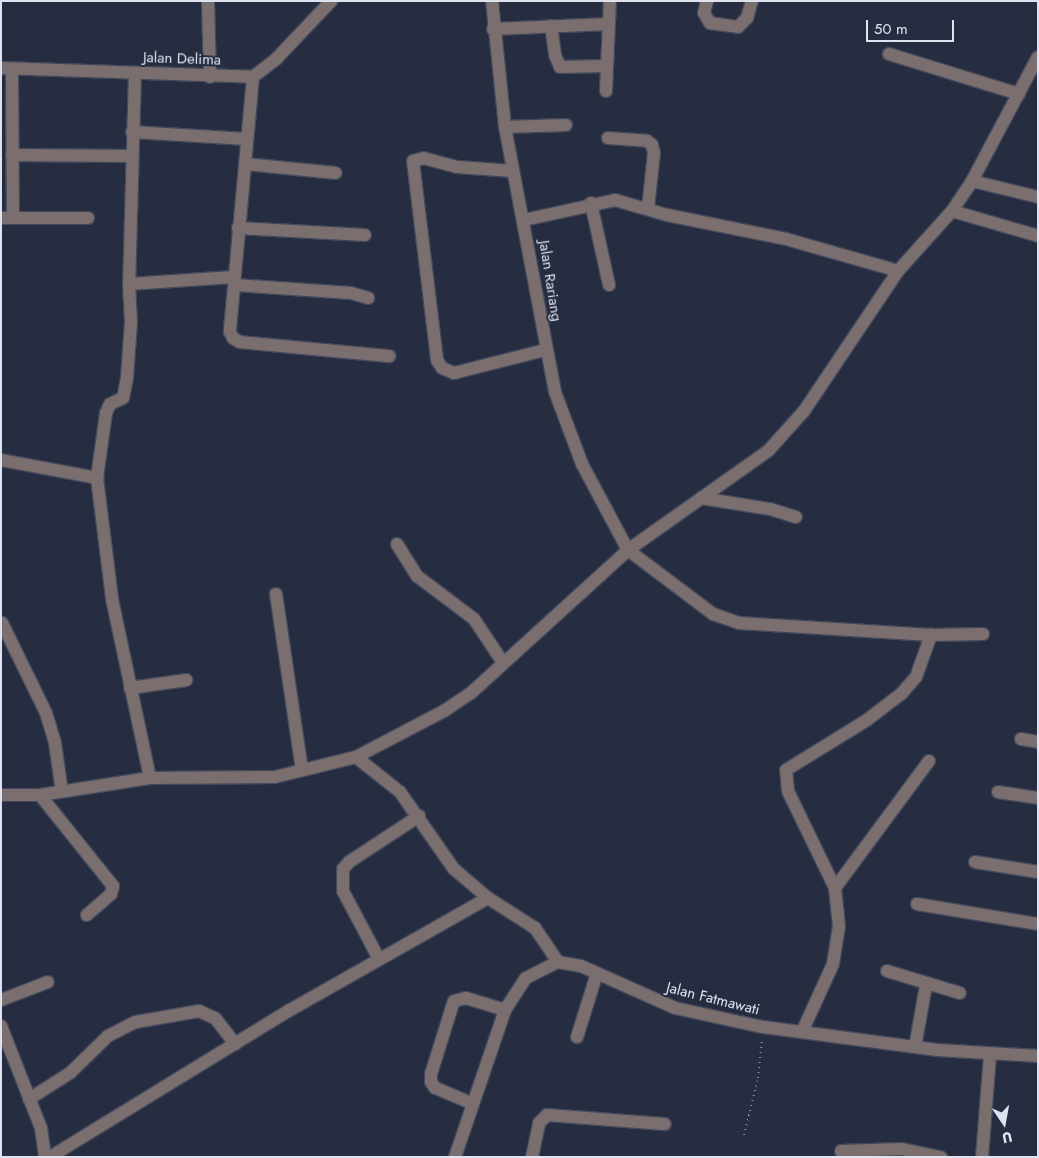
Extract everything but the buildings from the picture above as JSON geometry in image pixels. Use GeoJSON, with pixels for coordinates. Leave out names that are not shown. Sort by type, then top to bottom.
{"type":"FeatureCollection","features":[{"type":"Feature","properties":{"kind":"street"},"geometry":{"type":"LineString","coordinates":[[208,1],[210,77]]}},
{"type":"Feature","properties":{"kind":"street"},"geometry":{"type":"LineString","coordinates":[[331,1],[277,58],[252,77],[246,164],[238,228],[230,332],[240,342],[389,356]]}},
{"type":"Feature","properties":{"kind":"street","name":"Jalan Rariang"},"geometry":{"type":"LineString","coordinates":[[492,1],[493,29],[506,127],[524,220],[545,350],[566,428],[628,550]]}},
{"type":"Feature","properties":{"kind":"street"},"geometry":{"type":"LineString","coordinates":[[606,91],[610,1]]}},
{"type":"Feature","properties":{"kind":"street"},"geometry":{"type":"LineString","coordinates":[[706,1],[704,13],[710,23],[738,27],[747,18],[752,1]]}},
{"type":"Feature","properties":{"kind":"street"},"geometry":{"type":"LineString","coordinates":[[493,29],[609,24]]}},
{"type":"Feature","properties":{"kind":"street"},"geometry":{"type":"LineString","coordinates":[[551,26],[555,55],[560,67],[607,66]]}},
{"type":"Feature","properties":{"kind":"street"},"geometry":{"type":"LineString","coordinates":[[889,54],[1019,94]]}},
{"type":"Feature","properties":{"kind":"street"},"geometry":{"type":"LineString","coordinates":[[1,794],[40,795],[150,778],[254,779],[302,770],[356,757],[444,711],[471,693],[502,662],[628,550],[770,450],[798,417],[898,271],[952,210],[972,181],[1038,57]]}},
{"type":"Feature","properties":{"kind":"street"},"geometry":{"type":"LineString","coordinates":[[7,70],[12,155],[7,218],[88,218]]}},
{"type":"Feature","properties":{"kind":"street","name":"Jalan Delima"},"geometry":{"type":"LineString","coordinates":[[7,70],[252,77]]}},
{"type":"Feature","properties":{"kind":"street"},"geometry":{"type":"LineString","coordinates":[[135,74],[129,284],[131,322],[127,378],[123,398],[110,404],[106,413],[97,478],[112,599],[150,778]]}},
{"type":"Feature","properties":{"kind":"street"},"geometry":{"type":"LineString","coordinates":[[506,127],[566,125]]}},
{"type":"Feature","properties":{"kind":"street"},"geometry":{"type":"LineString","coordinates":[[132,132],[248,139]]}},
{"type":"Feature","properties":{"kind":"street"},"geometry":{"type":"LineString","coordinates":[[608,138],[647,140],[652,145],[654,153],[648,208]]}},
{"type":"Feature","properties":{"kind":"street"},"geometry":{"type":"LineString","coordinates":[[12,155],[132,156]]}},
{"type":"Feature","properties":{"kind":"street"},"geometry":{"type":"LineString","coordinates":[[513,171],[457,167],[424,158],[413,161],[437,360],[447,372],[454,373],[545,350]]}},
{"type":"Feature","properties":{"kind":"street"},"geometry":{"type":"LineString","coordinates":[[246,164],[336,173]]}},
{"type":"Feature","properties":{"kind":"street"},"geometry":{"type":"LineString","coordinates":[[972,181],[1038,197]]}},
{"type":"Feature","properties":{"kind":"street"},"geometry":{"type":"LineString","coordinates":[[524,220],[591,203],[615,200],[786,239],[898,271]]}},
{"type":"Feature","properties":{"kind":"street"},"geometry":{"type":"LineString","coordinates":[[591,203],[609,285]]}},
{"type":"Feature","properties":{"kind":"street"},"geometry":{"type":"LineString","coordinates":[[952,210],[1038,236]]}},
{"type":"Feature","properties":{"kind":"street"},"geometry":{"type":"LineString","coordinates":[[238,228],[365,235]]}},
{"type":"Feature","properties":{"kind":"street"},"geometry":{"type":"LineString","coordinates":[[129,284],[235,281],[350,293],[368,298]]}},
{"type":"Feature","properties":{"kind":"street"},"geometry":{"type":"LineString","coordinates":[[1,460],[97,478]]}},
{"type":"Feature","properties":{"kind":"street"},"geometry":{"type":"LineString","coordinates":[[701,498],[770,509],[796,517]]}},
{"type":"Feature","properties":{"kind":"street"},"geometry":{"type":"LineString","coordinates":[[397,544],[418,576],[474,619],[502,662]]}},
{"type":"Feature","properties":{"kind":"street"},"geometry":{"type":"LineString","coordinates":[[628,550],[713,614],[739,622],[931,635],[983,634]]}},
{"type":"Feature","properties":{"kind":"street"},"geometry":{"type":"LineString","coordinates":[[276,594],[302,770]]}},
{"type":"Feature","properties":{"kind":"street"},"geometry":{"type":"LineString","coordinates":[[2,623],[46,713],[55,742],[62,792]]}},
{"type":"Feature","properties":{"kind":"street"},"geometry":{"type":"LineString","coordinates":[[802,1032],[833,964],[838,944],[835,888],[788,791],[786,770],[867,720],[902,693],[916,677],[931,635]]}},
{"type":"Feature","properties":{"kind":"street"},"geometry":{"type":"LineString","coordinates":[[130,688],[186,680]]}},
{"type":"Feature","properties":{"kind":"street"},"geometry":{"type":"LineString","coordinates":[[1021,739],[1038,742]]}},
{"type":"Feature","properties":{"kind":"street"},"geometry":{"type":"LineString","coordinates":[[356,757],[400,792],[419,816],[454,869],[488,898],[535,928],[558,962],[526,978],[504,1010],[471,1103],[455,1157]]}},
{"type":"Feature","properties":{"kind":"street"},"geometry":{"type":"LineString","coordinates":[[835,888],[929,761]]}},
{"type":"Feature","properties":{"kind":"street"},"geometry":{"type":"LineString","coordinates":[[998,792],[1038,798]]}},
{"type":"Feature","properties":{"kind":"street"},"geometry":{"type":"LineString","coordinates":[[40,795],[113,886],[110,894],[87,915]]}},
{"type":"Feature","properties":{"kind":"street"},"geometry":{"type":"LineString","coordinates":[[379,959],[343,890],[343,870],[349,862],[419,816]]}},
{"type":"Feature","properties":{"kind":"street"},"geometry":{"type":"LineString","coordinates":[[975,862],[1038,872]]}},
{"type":"Feature","properties":{"kind":"street"},"geometry":{"type":"LineString","coordinates":[[50,1157],[235,1044],[379,959],[488,898]]}},
{"type":"Feature","properties":{"kind":"street"},"geometry":{"type":"LineString","coordinates":[[917,904],[1038,924]]}},
{"type":"Feature","properties":{"kind":"street","name":"Jalan Fatmawati"},"geometry":{"type":"LineString","coordinates":[[558,962],[597,972],[675,1008],[763,1027],[990,1055],[1038,1056]]}},
{"type":"Feature","properties":{"kind":"street"},"geometry":{"type":"LineString","coordinates":[[887,971],[926,985],[960,993]]}},
{"type":"Feature","properties":{"kind":"street"},"geometry":{"type":"LineString","coordinates":[[577,1037],[597,972]]}},
{"type":"Feature","properties":{"kind":"street"},"geometry":{"type":"LineString","coordinates":[[1,1000],[48,982]]}},
{"type":"Feature","properties":{"kind":"street"},"geometry":{"type":"LineString","coordinates":[[915,1047],[926,985]]}},
{"type":"Feature","properties":{"kind":"street"},"geometry":{"type":"LineString","coordinates":[[471,1103],[435,1088],[432,1082],[431,1074],[454,1001],[466,998],[504,1010]]}},
{"type":"Feature","properties":{"kind":"street"},"geometry":{"type":"LineString","coordinates":[[30,1099],[70,1072],[108,1036],[136,1022],[199,1011],[215,1018],[235,1044]]}},
{"type":"Feature","properties":{"kind":"street"},"geometry":{"type":"LineString","coordinates":[[1,1026],[6,1051],[30,1099],[44,1139],[45,1157]]}},
{"type":"Feature","properties":{"kind":"street"},"geometry":{"type":"LineString","coordinates":[[982,1157],[990,1055]]}},
{"type":"Feature","properties":{"kind":"street"},"geometry":{"type":"LineString","coordinates":[[532,1157],[539,1122],[547,1115],[665,1124]]}},
{"type":"Feature","properties":{"kind":"street"},"geometry":{"type":"LineString","coordinates":[[841,1151],[902,1150],[942,1157]]}},
{"type":"Feature","properties":{"kind":"path"},"geometry":{"type":"LineString","coordinates":[[744,1135],[758,1078],[763,1027]]}}]}
